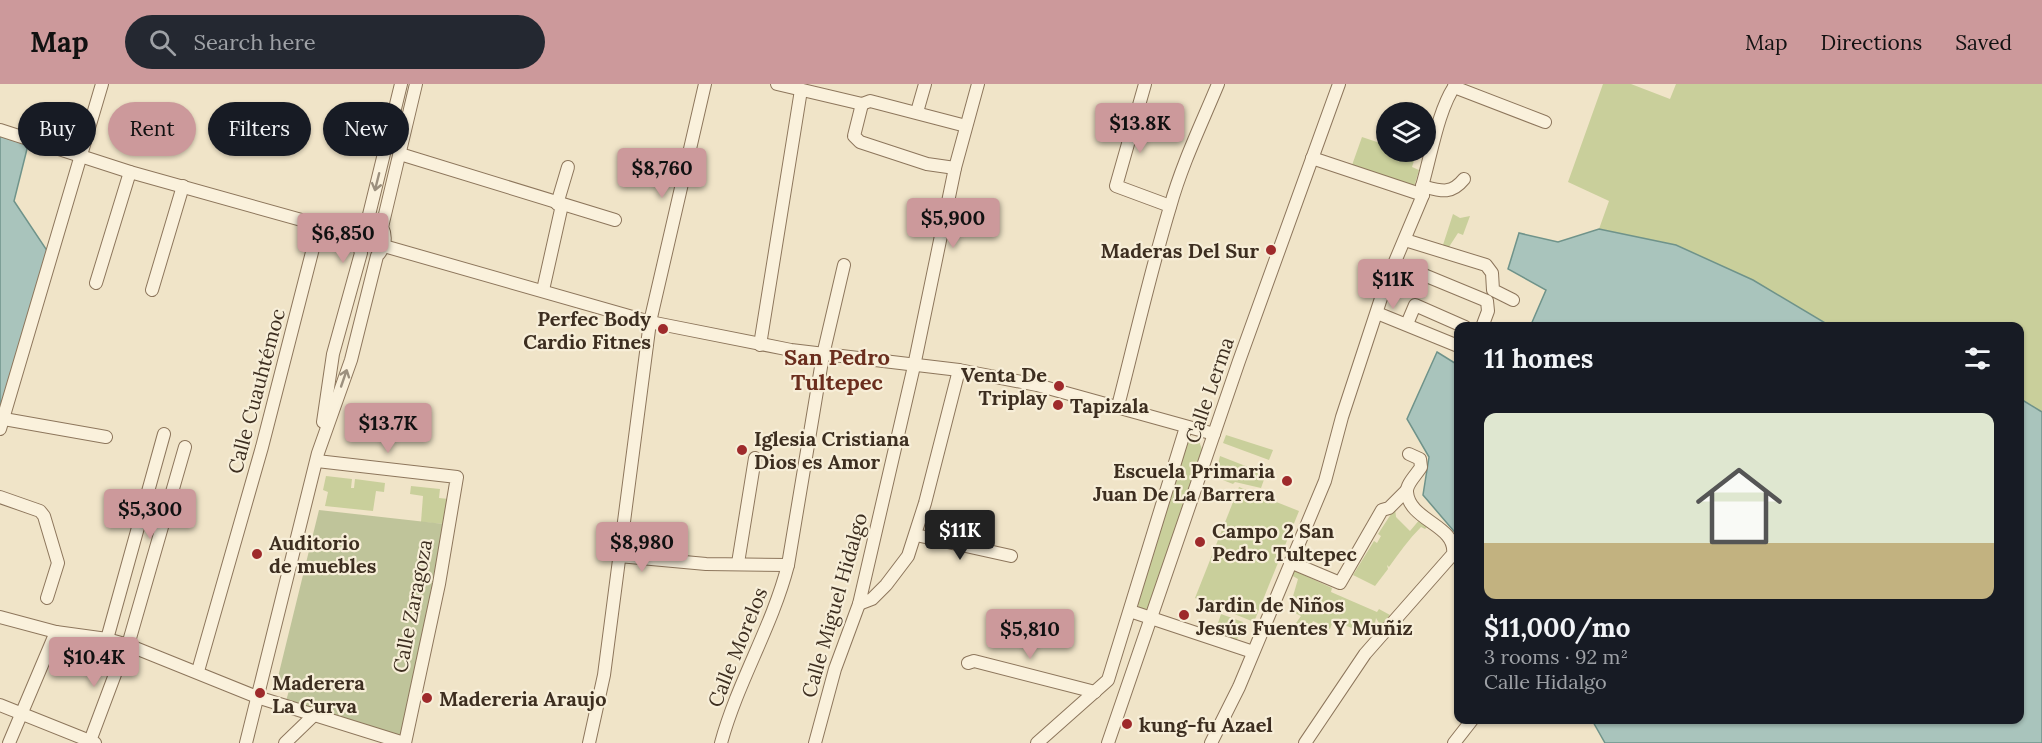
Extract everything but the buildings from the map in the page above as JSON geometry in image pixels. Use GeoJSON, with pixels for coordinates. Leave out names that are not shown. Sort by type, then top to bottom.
{"type":"FeatureCollection","features":[{"type":"Feature","properties":{"kind":"street"},"geometry":{"type":"LineString","coordinates":[[96,106],[102,84]]}},
{"type":"Feature","properties":{"kind":"street"},"geometry":{"type":"LineString","coordinates":[[246,743],[317,457],[333,354],[361,253],[358,245],[359,236],[367,223],[401,84]]}},
{"type":"Feature","properties":{"kind":"street"},"geometry":{"type":"LineString","coordinates":[[409,115],[416,84]]}},
{"type":"Feature","properties":{"kind":"street"},"geometry":{"type":"LineString","coordinates":[[589,743],[604,675],[650,322],[705,84]]}},
{"type":"Feature","properties":{"kind":"street"},"geometry":{"type":"LineString","coordinates":[[777,84],[862,104],[870,101],[966,126]]}},
{"type":"Feature","properties":{"kind":"street"},"geometry":{"type":"LineString","coordinates":[[917,112],[925,84]]}},
{"type":"Feature","properties":{"kind":"street","name":"Calle Miguel Hidalgo"},"geometry":{"type":"LineString","coordinates":[[815,743],[835,669],[859,604],[914,366],[955,168],[978,84]]}},
{"type":"Feature","properties":{"kind":"street"},"geometry":{"type":"LineString","coordinates":[[1146,84],[1116,186],[1170,206]]}},
{"type":"Feature","properties":{"kind":"street"},"geometry":{"type":"LineString","coordinates":[[1118,406],[1170,206],[1198,128],[1207,114],[1218,84]]}},
{"type":"Feature","properties":{"kind":"street","name":"Calle Lerma"},"geometry":{"type":"LineString","coordinates":[[1108,743],[1214,434],[1339,84]]}},
{"type":"Feature","properties":{"kind":"street"},"geometry":{"type":"LineString","coordinates":[[1211,743],[1253,652],[1325,482],[1331,454],[1377,313],[1423,191],[1455,86],[1545,122]]}},
{"type":"Feature","properties":{"kind":"street"},"geometry":{"type":"LineString","coordinates":[[760,345],[801,90]]}},
{"type":"Feature","properties":{"kind":"street"},"geometry":{"type":"LineString","coordinates":[[862,104],[854,136],[860,142],[927,164],[955,168]]}},
{"type":"Feature","properties":{"kind":"street"},"geometry":{"type":"LineString","coordinates":[[0,130],[18,136]]}},
{"type":"Feature","properties":{"kind":"street"},"geometry":{"type":"LineString","coordinates":[[106,437],[2,424],[82,156],[130,172],[359,236]]}},
{"type":"Feature","properties":{"kind":"street"},"geometry":{"type":"LineString","coordinates":[[317,457],[351,360],[386,234],[382,227],[400,156]]}},
{"type":"Feature","properties":{"kind":"street"},"geometry":{"type":"LineString","coordinates":[[406,156],[615,220]]}},
{"type":"Feature","properties":{"kind":"street"},"geometry":{"type":"LineString","coordinates":[[1312,158],[1423,191],[1448,192],[1456,189],[1464,179]]}},
{"type":"Feature","properties":{"kind":"street"},"geometry":{"type":"LineString","coordinates":[[543,290],[568,167]]}},
{"type":"Feature","properties":{"kind":"street"},"geometry":{"type":"LineString","coordinates":[[96,283],[130,172]]}},
{"type":"Feature","properties":{"kind":"street"},"geometry":{"type":"LineString","coordinates":[[152,290],[183,186]]}},
{"type":"Feature","properties":{"kind":"street"},"geometry":{"type":"LineString","coordinates":[[367,223],[382,227]]}},
{"type":"Feature","properties":{"kind":"street","name":"Calle Cuauhtémoc"},"geometry":{"type":"LineString","coordinates":[[198,671],[262,447],[319,225]]}},
{"type":"Feature","properties":{"kind":"street"},"geometry":{"type":"LineString","coordinates":[[1405,240],[1486,265],[1492,273],[1493,290],[1509,298],[1504,302],[1488,305]]}},
{"type":"Feature","properties":{"kind":"street"},"geometry":{"type":"LineString","coordinates":[[361,253],[381,251],[543,290],[650,322],[760,345],[823,355],[959,370],[1037,385],[1214,434]]}},
{"type":"Feature","properties":{"kind":"street"},"geometry":{"type":"LineString","coordinates":[[1395,263],[1482,298],[1488,305],[1485,322]]}},
{"type":"Feature","properties":{"kind":"street","name":"Calle Morelos"},"geometry":{"type":"LineString","coordinates":[[721,743],[747,668],[780,598],[788,565],[823,355],[844,265]]}},
{"type":"Feature","properties":{"kind":"street"},"geometry":{"type":"LineString","coordinates":[[1407,324],[1415,305],[1454,322]]}},
{"type":"Feature","properties":{"kind":"street"},"geometry":{"type":"LineString","coordinates":[[1377,313],[1454,344]]}},
{"type":"Feature","properties":{"kind":"street"},"geometry":{"type":"LineString","coordinates":[[859,604],[872,598],[896,575],[908,556],[916,535],[959,370]]}},
{"type":"Feature","properties":{"kind":"street"},"geometry":{"type":"LineString","coordinates":[[1036,743],[1108,680],[1186,427]]}},
{"type":"Feature","properties":{"kind":"street"},"geometry":{"type":"LineString","coordinates":[[107,639],[164,434]]}},
{"type":"Feature","properties":{"kind":"street"},"geometry":{"type":"LineString","coordinates":[[0,705],[92,742],[127,645],[185,447]]}},
{"type":"Feature","properties":{"kind":"street"},"geometry":{"type":"LineString","coordinates":[[1289,563],[1340,582],[1382,510],[1389,508],[1406,491],[1421,467],[1420,459],[1409,454]]}},
{"type":"Feature","properties":{"kind":"street","name":"Calle Zaragoza"},"geometry":{"type":"LineString","coordinates":[[317,457],[456,477],[439,584],[404,743]]}},
{"type":"Feature","properties":{"kind":"street"},"geometry":{"type":"LineString","coordinates":[[738,563],[755,458]]}},
{"type":"Feature","properties":{"kind":"street"},"geometry":{"type":"LineString","coordinates":[[1406,491],[1414,506],[1437,529],[1450,536],[1454,550]]}},
{"type":"Feature","properties":{"kind":"street"},"geometry":{"type":"LineString","coordinates":[[0,496],[40,511],[47,521],[58,563],[47,598]]}},
{"type":"Feature","properties":{"kind":"street"},"geometry":{"type":"LineString","coordinates":[[916,535],[1011,556]]}},
{"type":"Feature","properties":{"kind":"street"},"geometry":{"type":"LineString","coordinates":[[1305,743],[1365,654],[1454,554]]}},
{"type":"Feature","properties":{"kind":"street","name":"Calle Morelos"},"geometry":{"type":"LineString","coordinates":[[619,556],[706,564],[788,565]]}},
{"type":"Feature","properties":{"kind":"street"},"geometry":{"type":"LineString","coordinates":[[1289,563],[1344,591]]}},
{"type":"Feature","properties":{"kind":"street"},"geometry":{"type":"LineString","coordinates":[[1131,611],[1253,652]]}},
{"type":"Feature","properties":{"kind":"street"},"geometry":{"type":"LineString","coordinates":[[0,617],[56,633],[107,639],[127,645],[198,671],[257,697],[404,743]]}},
{"type":"Feature","properties":{"kind":"street"},"geometry":{"type":"LineString","coordinates":[[9,743],[56,633]]}},
{"type":"Feature","properties":{"kind":"street"},"geometry":{"type":"LineString","coordinates":[[968,663],[974,662],[1095,692]]}},
{"type":"Feature","properties":{"kind":"street"},"geometry":{"type":"LineString","coordinates":[[1108,680],[1128,686]]}},
{"type":"Feature","properties":{"kind":"street"},"geometry":{"type":"LineString","coordinates":[[285,743],[313,716]]}},
{"type":"Feature","properties":{"kind":"street"},"geometry":{"type":"LineString","coordinates":[[1454,743],[1469,724]]}},
{"type":"Feature","properties":{"kind":"green space"},"geometry":{"type":"Polygon","coordinates":[[[1603,84],[1631,84],[1670,99],[1676,84],[2042,84],[2042,412],[2024,401],[2024,322],[1822,322],[1676,245],[1599,229],[1609,201],[1568,182],[1603,84]]]}},
{"type":"Feature","properties":{"kind":"green space"},"geometry":{"type":"Polygon","coordinates":[[[1362,137],[1376,142],[1376,162],[1414,162],[1412,167],[1419,170],[1414,187],[1351,168],[1362,137]]]}},
{"type":"Feature","properties":{"kind":"green space"},"geometry":{"type":"Polygon","coordinates":[[[1453,214],[1460,218],[1470,216],[1463,235],[1458,233],[1447,250],[1442,248],[1453,214]]]}},
{"type":"Feature","properties":{"kind":"green space"},"geometry":{"type":"Polygon","coordinates":[[[1188,435],[1199,441],[1203,452],[1148,609],[1139,609],[1138,604],[1188,435]]]}},
{"type":"Feature","properties":{"kind":"green space"},"geometry":{"type":"Polygon","coordinates":[[[1226,435],[1273,450],[1269,460],[1223,443],[1226,435]]]}},
{"type":"Feature","properties":{"kind":"green space"},"geometry":{"type":"Polygon","coordinates":[[[1220,456],[1266,474],[1261,488],[1235,482],[1233,484],[1215,477],[1220,456]]]}},
{"type":"Feature","properties":{"kind":"green space"},"geometry":{"type":"Polygon","coordinates":[[[326,476],[352,479],[351,488],[354,488],[355,479],[385,483],[384,492],[376,491],[373,511],[325,506],[328,492],[323,490],[326,476]]]}},
{"type":"Feature","properties":{"kind":"green space"},"geometry":{"type":"Polygon","coordinates":[[[411,486],[440,489],[439,498],[449,499],[444,524],[421,522],[423,496],[410,494],[411,486]]]}},
{"type":"Feature","properties":{"kind":"green space"},"geometry":{"type":"Polygon","coordinates":[[[1239,487],[1299,511],[1254,622],[1195,598],[1239,487]]]}},
{"type":"Feature","properties":{"kind":"green space"},"geometry":{"type":"Polygon","coordinates":[[[1395,508],[1396,517],[1410,531],[1421,518],[1428,526],[1425,529],[1421,527],[1408,541],[1389,567],[1387,565],[1388,569],[1375,586],[1353,575],[1374,541],[1377,543],[1381,536],[1378,534],[1395,508]]]}},
{"type":"Feature","properties":{"kind":"green space"},"geometry":{"type":"Polygon","coordinates":[[[319,510],[444,524],[403,738],[286,701],[290,687],[276,685],[319,510]]]}},
{"type":"Feature","properties":{"kind":"green space"},"geometry":{"type":"Polygon","coordinates":[[[1293,570],[1332,588],[1331,592],[1377,612],[1379,609],[1390,615],[1381,626],[1376,618],[1374,628],[1368,634],[1333,621],[1330,629],[1313,621],[1308,632],[1294,626],[1301,616],[1289,610],[1298,579],[1291,575],[1293,570]]]}},
{"type":"Feature","properties":{"kind":"green space"},"geometry":{"type":"Polygon","coordinates":[[[1221,614],[1243,622],[1236,643],[1214,635],[1221,614]]]}},
{"type":"Feature","properties":{"kind":"water"},"geometry":{"type":"Polygon","coordinates":[[[0,136],[18,142],[18,156],[25,156],[14,201],[50,255],[0,424],[0,136]]]}},
{"type":"Feature","properties":{"kind":"water"},"geometry":{"type":"Polygon","coordinates":[[[1599,229],[1676,245],[1753,280],[1824,322],[1532,322],[1546,290],[1508,269],[1519,233],[1558,242],[1599,229]]]}},
{"type":"Feature","properties":{"kind":"water"},"geometry":{"type":"Polygon","coordinates":[[[1437,352],[1454,363],[1454,531],[1423,495],[1429,457],[1407,419],[1437,352]]]}},
{"type":"Feature","properties":{"kind":"water"},"geometry":{"type":"Polygon","coordinates":[[[2024,401],[2042,412],[2042,743],[1605,743],[1594,724],[2024,724],[2024,401]]]}},
{"type":"Feature","properties":{"kind":"place","name":"Maderas Del Sur"},"geometry":{"type":"Point","coordinates":[1271,250]}},
{"type":"Feature","properties":{"kind":"place","name":"Perfec Body Cardio Fitnes"},"geometry":{"type":"Point","coordinates":[663,329]}},
{"type":"Feature","properties":{"kind":"place","name":"Venta De Triplay"},"geometry":{"type":"Point","coordinates":[1059,386]}},
{"type":"Feature","properties":{"kind":"place","name":"Tapizala"},"geometry":{"type":"Point","coordinates":[1058,405]}},
{"type":"Feature","properties":{"kind":"place","name":"Iglesia Cristiana Dios es Amor"},"geometry":{"type":"Point","coordinates":[742,450]}},
{"type":"Feature","properties":{"kind":"place","name":"Escuela Primaria Juan De La Barrera"},"geometry":{"type":"Point","coordinates":[1287,481]}},
{"type":"Feature","properties":{"kind":"place","name":"Campo 2 San Pedro Tultepec"},"geometry":{"type":"Point","coordinates":[1200,542]}},
{"type":"Feature","properties":{"kind":"place","name":"Auditorio de muebles"},"geometry":{"type":"Point","coordinates":[257,554]}},
{"type":"Feature","properties":{"kind":"place","name":"Jardin de Niños Jesús Fuentes Y Muñiz"},"geometry":{"type":"Point","coordinates":[1184,615]}},
{"type":"Feature","properties":{"kind":"place","name":"Maderera La Curva"},"geometry":{"type":"Point","coordinates":[260,693]}},
{"type":"Feature","properties":{"kind":"place","name":"Madereria Araujo"},"geometry":{"type":"Point","coordinates":[427,698]}},
{"type":"Feature","properties":{"kind":"place","name":"kung-fu Azael"},"geometry":{"type":"Point","coordinates":[1127,724]}},
{"type":"Feature","properties":{"kind":"district","name":"San Pedro Tultepec"},"geometry":{"type":"Point","coordinates":[837,370]}}]}
